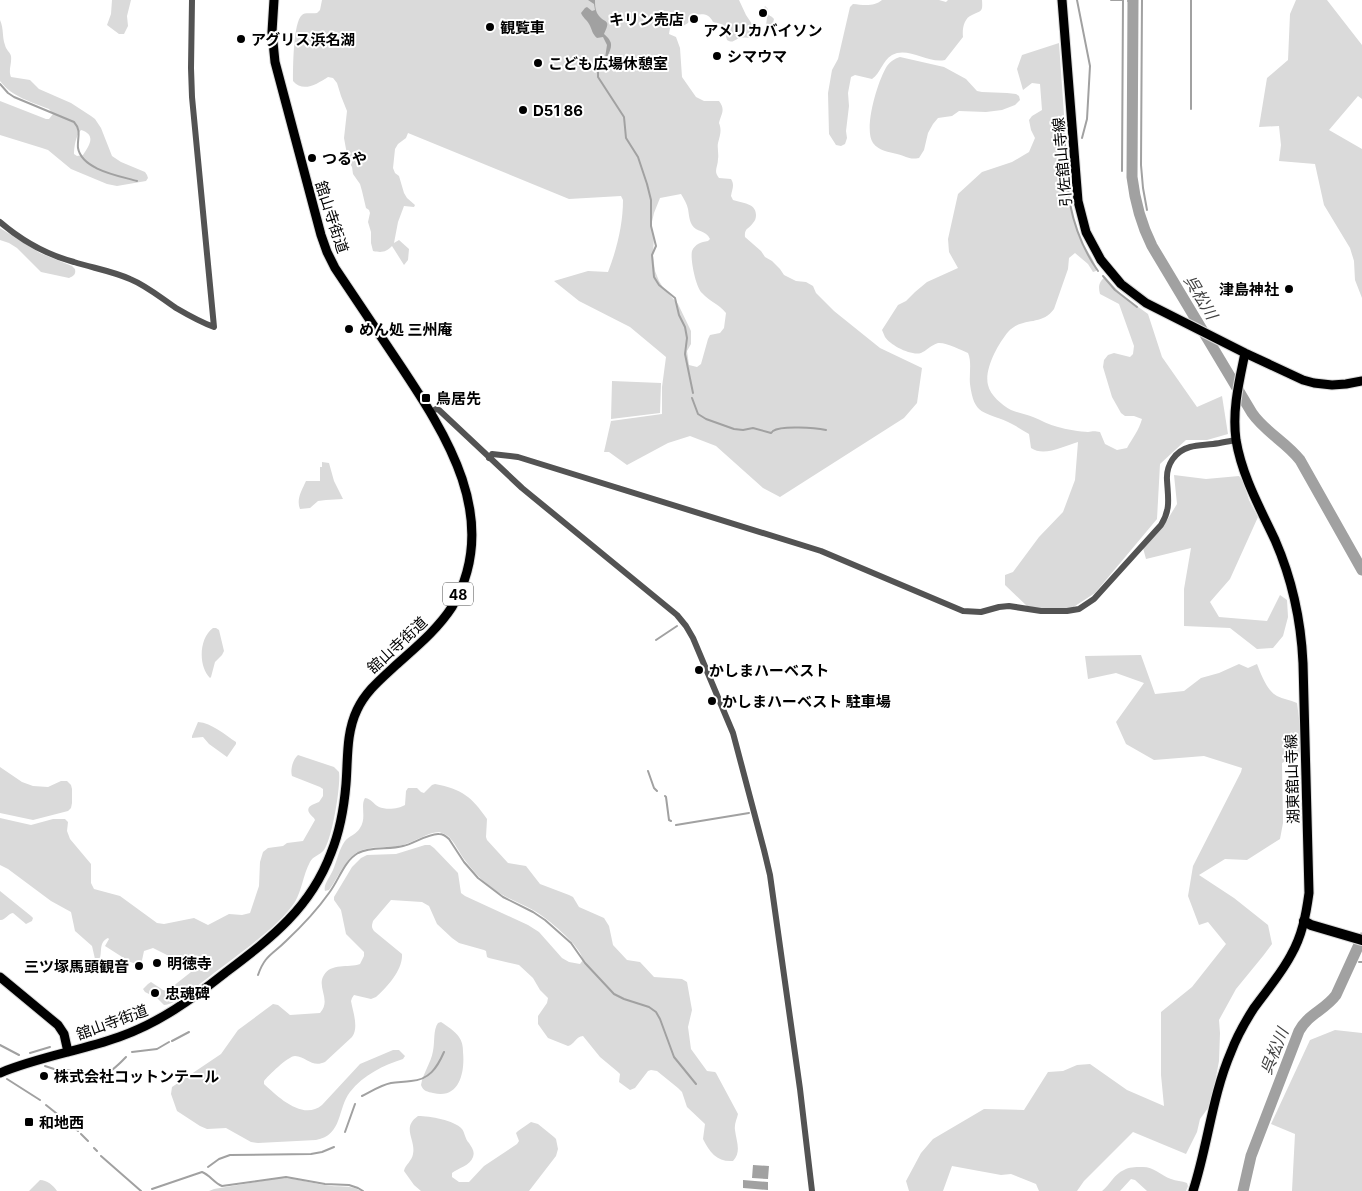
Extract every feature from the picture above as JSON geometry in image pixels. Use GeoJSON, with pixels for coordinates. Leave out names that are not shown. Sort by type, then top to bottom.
{"type":"FeatureCollection","features":[{"type":"Feature","properties":{"kind":"highway"},"geometry":{"type":"LineString","coordinates":[[1304,920],[1311,926],[1358,935]]}},
{"type":"Feature","properties":{"kind":"main road","name":"舘山寺街道"},"geometry":{"type":"LineString","coordinates":[[0,1074],[25,1064],[140,1029],[186,1003],[278,931],[302,905],[322,875],[331,854],[340,825],[345,796],[350,730],[359,706],[374,685],[425,640],[439,624],[456,598],[468,568],[472,531],[470,510],[467,494],[450,449],[431,412],[336,268],[324,244],[277,72],[272,32],[274,0]]}},
{"type":"Feature","properties":{"kind":"main road","name":"引佐舘山寺線"},"geometry":{"type":"LineString","coordinates":[[1062,0],[1076,192],[1086,232],[1101,260],[1121,284],[1146,303],[1245,353],[1308,382],[1332,385],[1362,381]]}},
{"type":"Feature","properties":{"kind":"main road","name":"湖東舘山寺線"},"geometry":{"type":"LineString","coordinates":[[1193,1191],[1203,1157],[1219,1085],[1230,1054],[1248,1019],[1289,959],[1298,942],[1307,906],[1309,881],[1300,628],[1294,595],[1284,562],[1246,476],[1236,440],[1236,399],[1245,353]]}},
{"type":"Feature","properties":{"kind":"main road"},"geometry":{"type":"LineString","coordinates":[[0,977],[60,1027],[64,1034],[68,1052]]}},
{"type":"Feature","properties":{"kind":"street"},"geometry":{"type":"LineString","coordinates":[[0,222],[12,232],[52,254],[131,279],[195,319],[214,327],[192,97],[192,0]]}},
{"type":"Feature","properties":{"kind":"street"},"geometry":{"type":"LineString","coordinates":[[431,412],[438,410],[522,488],[676,615],[694,638],[732,733],[766,854],[800,1089],[812,1191]]}},
{"type":"Feature","properties":{"kind":"street"},"geometry":{"type":"LineString","coordinates":[[489,458],[492,454],[518,457],[821,550],[962,611],[981,612],[1009,606],[1036,611],[1061,611],[1079,609],[1094,599],[1161,525],[1169,505],[1168,469],[1180,451],[1190,447],[1236,440]]}},
{"type":"Feature","properties":{"kind":"shaded area"},"geometry":{"type":"Polygon","coordinates":[[[112,0],[131,0],[127,16],[128,26],[124,34],[119,34],[107,25],[111,14],[112,0]]]}},
{"type":"Feature","properties":{"kind":"shaded area"},"geometry":{"type":"Polygon","coordinates":[[[322,0],[739,0],[754,27],[754,36],[752,38],[742,38],[731,42],[727,40],[723,26],[713,22],[704,14],[691,16],[688,23],[683,26],[676,22],[671,22],[669,34],[676,37],[680,48],[682,77],[696,97],[704,101],[719,101],[722,107],[719,123],[721,131],[718,145],[717,176],[719,178],[731,179],[733,185],[731,196],[733,200],[748,204],[754,208],[756,218],[746,230],[745,237],[765,257],[772,261],[784,275],[813,286],[816,293],[834,311],[880,348],[922,368],[917,403],[904,418],[780,497],[763,488],[716,446],[690,436],[668,443],[627,465],[609,452],[604,452],[611,421],[662,414],[662,387],[666,357],[630,327],[579,301],[554,281],[588,271],[608,272],[621,227],[623,200],[621,196],[569,199],[408,133],[406,138],[395,149],[393,168],[399,176],[404,193],[415,205],[414,207],[404,206],[398,222],[394,243],[399,240],[409,249],[408,260],[404,265],[392,246],[384,252],[373,251],[368,222],[370,213],[366,208],[360,184],[353,174],[349,162],[344,138],[347,111],[337,83],[333,78],[328,77],[315,85],[306,87],[297,85],[293,81],[294,46],[299,19],[303,14],[317,13],[320,10],[322,0]],[[681,194],[660,198],[651,226],[654,236],[653,256],[655,271],[659,281],[678,304],[691,331],[691,344],[687,351],[689,365],[697,367],[701,364],[710,335],[720,333],[724,328],[726,313],[705,296],[696,280],[692,251],[697,245],[710,239],[692,225],[687,205],[681,194]]]}},
{"type":"Feature","properties":{"kind":"shaded area"},"geometry":{"type":"Polygon","coordinates":[[[588,0],[595,0],[597,13],[607,23],[604,34],[610,40],[611,46],[602,65],[607,45],[603,37],[597,38],[595,36],[581,13],[587,7],[592,11],[595,10],[594,4],[588,0]]]}},
{"type":"Feature","properties":{"kind":"shaded area"},"geometry":{"type":"Polygon","coordinates":[[[882,0],[939,0],[946,2],[948,0],[982,0],[982,7],[981,10],[969,16],[965,21],[963,37],[945,60],[938,61],[911,54],[898,53],[889,58],[878,74],[872,79],[855,75],[851,77],[848,93],[847,138],[845,144],[841,146],[836,145],[829,134],[828,93],[832,70],[838,59],[850,7],[853,4],[872,5],[882,0]]]}},
{"type":"Feature","properties":{"kind":"shaded area"},"geometry":{"type":"Polygon","coordinates":[[[1296,0],[1327,0],[1362,45],[1362,99],[1358,96],[1329,130],[1362,149],[1362,298],[1355,280],[1354,261],[1350,248],[1324,205],[1315,164],[1279,161],[1281,145],[1279,126],[1259,127],[1267,78],[1288,60],[1290,14],[1296,0]]]}},
{"type":"Feature","properties":{"kind":"shaded area"},"geometry":{"type":"Polygon","coordinates":[[[765,6],[768,9],[769,15],[774,19],[770,26],[766,26],[767,17],[763,10],[765,6]]]}},
{"type":"Feature","properties":{"kind":"shaded area"},"geometry":{"type":"Polygon","coordinates":[[[0,20],[6,47],[11,56],[11,77],[30,80],[39,89],[71,103],[95,119],[101,128],[112,156],[145,172],[148,178],[146,181],[117,186],[107,184],[71,169],[48,150],[0,135],[0,101],[46,119],[49,119],[53,114],[49,109],[16,95],[0,81],[0,20]],[[81,130],[79,132],[74,154],[77,156],[83,155],[89,144],[90,138],[86,132],[81,130]]]}},
{"type":"Feature","properties":{"kind":"shaded area"},"geometry":{"type":"Polygon","coordinates":[[[1059,43],[1070,201],[1079,236],[1096,267],[1096,271],[1093,272],[1088,264],[1075,253],[1069,258],[1068,269],[1054,309],[1043,318],[1013,327],[1000,343],[988,372],[989,389],[997,399],[1011,410],[1061,428],[1081,432],[1100,432],[1105,444],[1117,450],[1127,448],[1142,419],[1134,416],[1125,416],[1121,413],[1112,397],[1103,367],[1104,360],[1108,355],[1114,353],[1130,357],[1133,354],[1134,346],[1119,304],[1100,294],[1100,284],[1105,277],[1123,296],[1148,314],[1162,357],[1197,407],[1222,396],[1228,434],[1207,440],[1186,440],[1160,464],[1157,519],[1095,593],[1072,608],[1047,610],[1027,606],[1005,585],[1005,575],[1013,572],[1039,537],[1063,512],[1075,480],[1078,442],[1048,451],[1031,448],[1029,434],[1011,423],[986,414],[977,407],[970,384],[970,360],[968,353],[949,345],[938,343],[921,353],[912,353],[891,343],[885,337],[882,330],[898,305],[906,301],[927,282],[958,268],[949,252],[948,239],[958,194],[982,172],[1012,162],[1029,152],[1035,138],[1029,120],[1042,110],[1040,84],[1032,83],[1023,90],[1017,69],[1022,55],[1059,43]]]}},
{"type":"Feature","properties":{"kind":"shaded area"},"geometry":{"type":"Polygon","coordinates":[[[900,57],[944,67],[966,79],[977,91],[1016,94],[1020,100],[1015,105],[1002,110],[986,112],[959,111],[952,116],[938,118],[928,133],[924,150],[919,158],[910,158],[884,151],[873,143],[870,136],[873,104],[887,66],[894,59],[900,57]]]}},
{"type":"Feature","properties":{"kind":"shaded area"},"geometry":{"type":"Polygon","coordinates":[[[0,228],[40,253],[72,266],[75,269],[74,275],[69,278],[41,272],[17,248],[0,240],[0,228]]]}},
{"type":"Feature","properties":{"kind":"shaded area"},"geometry":{"type":"Polygon","coordinates":[[[612,381],[661,383],[660,413],[611,419],[612,381]]]}},
{"type":"Feature","properties":{"kind":"shaded area"},"geometry":{"type":"Polygon","coordinates":[[[322,462],[329,463],[334,481],[343,499],[318,501],[310,508],[300,509],[299,498],[306,481],[320,481],[322,462]]]}},
{"type":"Feature","properties":{"kind":"shaded area"},"geometry":{"type":"Polygon","coordinates":[[[1174,475],[1206,479],[1239,476],[1243,481],[1249,500],[1258,517],[1230,579],[1210,602],[1219,617],[1267,621],[1280,595],[1287,600],[1288,617],[1283,636],[1273,648],[1257,649],[1230,628],[1184,626],[1184,589],[1191,548],[1146,559],[1143,548],[1166,522],[1177,504],[1174,475]]]}},
{"type":"Feature","properties":{"kind":"shaded area"},"geometry":{"type":"Polygon","coordinates":[[[213,628],[219,630],[224,651],[215,662],[210,678],[203,667],[202,652],[205,638],[213,628]]]}},
{"type":"Feature","properties":{"kind":"shaded area"},"geometry":{"type":"Polygon","coordinates":[[[1141,655],[1155,694],[1184,691],[1201,678],[1219,673],[1239,664],[1248,668],[1257,664],[1273,694],[1297,703],[1301,753],[1282,763],[1283,823],[1280,839],[1247,860],[1225,859],[1199,875],[1234,898],[1268,925],[1272,944],[1236,989],[1219,1020],[1219,1061],[1211,1104],[1200,1119],[1197,1132],[1186,1154],[1133,1132],[1084,1181],[1077,1191],[1039,1191],[1036,1184],[1011,1174],[1001,1175],[952,1166],[943,1191],[909,1191],[906,1181],[921,1153],[933,1139],[984,1109],[1024,1110],[1048,1072],[1063,1071],[1077,1065],[1090,1064],[1127,1090],[1164,1106],[1161,1075],[1161,1012],[1192,987],[1226,944],[1208,922],[1199,925],[1188,896],[1193,866],[1242,768],[1204,756],[1154,760],[1126,744],[1116,722],[1144,683],[1116,673],[1088,679],[1085,656],[1141,655]]]}},
{"type":"Feature","properties":{"kind":"shaded area"},"geometry":{"type":"Polygon","coordinates":[[[198,722],[213,727],[236,742],[227,757],[209,744],[203,737],[192,738],[198,722]]]}},
{"type":"Feature","properties":{"kind":"shaded area"},"geometry":{"type":"Polygon","coordinates":[[[298,755],[334,767],[339,772],[339,789],[327,844],[324,850],[311,860],[295,902],[278,922],[255,942],[175,1002],[164,1005],[143,989],[151,982],[167,991],[191,972],[191,967],[153,948],[144,951],[141,965],[130,962],[105,946],[108,938],[102,944],[100,958],[95,959],[92,946],[75,931],[71,912],[51,901],[0,865],[0,818],[31,825],[53,819],[65,819],[68,822],[67,831],[70,839],[91,864],[91,883],[94,889],[120,896],[157,923],[164,924],[194,918],[208,925],[229,914],[242,915],[250,913],[259,886],[260,862],[263,852],[268,848],[303,841],[315,820],[308,809],[319,802],[323,796],[323,789],[320,787],[292,776],[292,765],[298,755]]]}},
{"type":"Feature","properties":{"kind":"shaded area"},"geometry":{"type":"Polygon","coordinates":[[[0,767],[22,782],[33,786],[48,787],[61,781],[67,781],[72,789],[71,808],[68,811],[33,820],[0,813],[0,767]]]}},
{"type":"Feature","properties":{"kind":"shaded area"},"geometry":{"type":"Polygon","coordinates":[[[435,784],[459,791],[476,805],[487,819],[487,840],[508,863],[526,866],[540,884],[573,897],[579,907],[604,918],[609,926],[613,945],[627,960],[640,962],[654,977],[682,979],[687,982],[692,1010],[688,1027],[691,1049],[707,1071],[716,1073],[738,1114],[735,1128],[738,1150],[733,1161],[718,1158],[711,1152],[703,1139],[705,1124],[687,1107],[682,1092],[657,1071],[648,1071],[635,1088],[630,1090],[619,1082],[620,1074],[600,1057],[583,1036],[568,1046],[548,1038],[538,1024],[538,1016],[547,1003],[548,998],[540,990],[533,978],[519,965],[489,958],[484,950],[459,943],[437,924],[429,906],[422,902],[391,900],[373,921],[372,927],[374,931],[402,954],[402,960],[394,978],[376,997],[371,999],[354,995],[352,998],[355,1029],[352,1037],[325,1062],[317,1064],[295,1056],[278,1067],[264,1081],[264,1084],[283,1101],[299,1109],[315,1109],[322,1105],[360,1064],[393,1050],[399,1050],[405,1056],[403,1059],[374,1071],[350,1092],[331,1133],[316,1140],[251,1142],[226,1128],[207,1129],[177,1111],[171,1094],[172,1087],[221,1054],[238,1030],[273,1004],[278,1005],[290,1015],[320,1013],[325,1003],[322,980],[327,971],[335,967],[360,964],[364,952],[346,934],[341,910],[334,897],[352,867],[367,855],[396,854],[430,845],[458,873],[461,893],[528,925],[539,932],[562,958],[569,962],[580,964],[583,960],[581,954],[562,932],[533,910],[503,895],[487,884],[469,866],[451,839],[440,832],[435,832],[403,845],[359,851],[348,860],[329,890],[325,891],[326,884],[343,844],[359,830],[362,824],[365,798],[385,809],[396,808],[405,805],[408,788],[417,788],[424,793],[435,784]]]}},
{"type":"Feature","properties":{"kind":"shaded area"},"geometry":{"type":"Polygon","coordinates":[[[0,891],[31,916],[33,918],[32,921],[26,924],[13,913],[0,920],[0,891]]]}},
{"type":"Feature","properties":{"kind":"shaded area"},"geometry":{"type":"Polygon","coordinates":[[[441,1022],[457,1035],[463,1046],[463,1067],[459,1082],[455,1088],[442,1094],[428,1092],[421,1085],[434,1048],[435,1029],[438,1023],[441,1022]]]}},
{"type":"Feature","properties":{"kind":"shaded area"},"geometry":{"type":"Polygon","coordinates":[[[1335,1030],[1362,1033],[1362,1191],[1292,1191],[1295,1134],[1271,1124],[1310,1040],[1335,1030]]]}},
{"type":"Feature","properties":{"kind":"shaded area"},"geometry":{"type":"Polygon","coordinates":[[[418,1116],[448,1121],[462,1129],[474,1155],[467,1165],[452,1173],[452,1177],[459,1182],[469,1182],[484,1166],[517,1144],[519,1141],[516,1133],[531,1122],[538,1124],[556,1139],[558,1149],[556,1156],[529,1191],[421,1191],[404,1171],[413,1154],[410,1125],[418,1116]]]}},
{"type":"Feature","properties":{"kind":"shaded area"},"geometry":{"type":"Polygon","coordinates":[[[753,1165],[769,1166],[768,1179],[752,1178],[753,1165]]]}},
{"type":"Feature","properties":{"kind":"shaded area"},"geometry":{"type":"Polygon","coordinates":[[[1145,1167],[1153,1169],[1171,1179],[1187,1183],[1186,1191],[1147,1191],[1135,1180],[1131,1179],[1120,1191],[1102,1191],[1115,1177],[1126,1169],[1145,1167]]]}},
{"type":"Feature","properties":{"kind":"shaded area"},"geometry":{"type":"Polygon","coordinates":[[[280,1178],[348,1187],[361,1191],[209,1191],[280,1178]]]}},
{"type":"Feature","properties":{"kind":"shaded area"},"geometry":{"type":"Polygon","coordinates":[[[40,1180],[50,1183],[57,1191],[29,1191],[40,1180]]]}},
{"type":"Feature","properties":{"kind":"shaded area"},"geometry":{"type":"Polygon","coordinates":[[[743,1180],[768,1182],[768,1190],[743,1188],[743,1180]]]}},
{"type":"Feature","properties":{"kind":"waterway"},"geometry":{"type":"LineString","coordinates":[[1077,0],[1090,66],[1087,119],[1082,138]]}},
{"type":"Feature","properties":{"kind":"waterway"},"geometry":{"type":"LineString","coordinates":[[1111,0],[1123,0]]}},
{"type":"Feature","properties":{"kind":"waterway"},"geometry":{"type":"LineString","coordinates":[[1122,171],[1123,0]]}},
{"type":"Feature","properties":{"kind":"waterway","name":"呉松川"},"geometry":{"type":"LineString","coordinates":[[1133,0],[1132,177],[1137,204],[1145,229],[1152,246],[1252,413],[1263,426],[1300,460],[1362,570]]}},
{"type":"Feature","properties":{"kind":"waterway"},"geometry":{"type":"LineString","coordinates":[[1142,0],[1141,165],[1147,210]]}},
{"type":"Feature","properties":{"kind":"waterway"},"geometry":{"type":"LineString","coordinates":[[1191,0],[1191,109]]}},
{"type":"Feature","properties":{"kind":"waterway","name":"呉松川"},"geometry":{"type":"LineString","coordinates":[[1128,1],[1133,1]]}},
{"type":"Feature","properties":{"kind":"waterway"},"geometry":{"type":"LineString","coordinates":[[600,67],[598,77],[624,117],[626,138],[638,157],[647,184],[651,200],[651,226],[656,246],[652,255],[654,277],[659,285],[675,298],[679,315],[685,327],[687,338],[685,354],[693,393]]}},
{"type":"Feature","properties":{"kind":"waterway"},"geometry":{"type":"LineString","coordinates":[[0,84],[14,97],[74,122],[79,132],[78,148],[81,156],[94,167],[137,181]]}},
{"type":"Feature","properties":{"kind":"waterway"},"geometry":{"type":"LineString","coordinates":[[1064,134],[1069,199]]}},
{"type":"Feature","properties":{"kind":"waterway"},"geometry":{"type":"LineString","coordinates":[[1070,204],[1088,256],[1098,271]]}},
{"type":"Feature","properties":{"kind":"waterway"},"geometry":{"type":"LineString","coordinates":[[1103,276],[1115,290],[1137,307]]}},
{"type":"Feature","properties":{"kind":"waterway"},"geometry":{"type":"LineString","coordinates":[[692,398],[698,414],[706,419],[734,429],[753,428],[772,432]]}},
{"type":"Feature","properties":{"kind":"waterway"},"geometry":{"type":"LineString","coordinates":[[773,431],[783,428],[826,430]]}},
{"type":"Feature","properties":{"kind":"waterway"},"geometry":{"type":"LineString","coordinates":[[656,640],[677,626]]}},
{"type":"Feature","properties":{"kind":"waterway"},"geometry":{"type":"LineString","coordinates":[[648,771],[654,788],[657,791]]}},
{"type":"Feature","properties":{"kind":"waterway"},"geometry":{"type":"LineString","coordinates":[[665,796],[669,820],[671,821]]}},
{"type":"Feature","properties":{"kind":"waterway"},"geometry":{"type":"LineString","coordinates":[[676,825],[749,813]]}},
{"type":"Feature","properties":{"kind":"waterway"},"geometry":{"type":"LineString","coordinates":[[258,975],[266,959],[298,930],[319,906],[353,856],[363,851],[398,847],[431,835],[442,834],[449,839],[464,862],[478,878],[503,897],[545,920],[571,943],[585,963],[614,994],[649,1007],[656,1012],[674,1057],[696,1084]]}},
{"type":"Feature","properties":{"kind":"waterway","name":"呉松川"},"geometry":{"type":"LineString","coordinates":[[1243,1191],[1251,1156],[1299,1031],[1307,1020],[1327,1005],[1336,995],[1362,938]]}},
{"type":"Feature","properties":{"kind":"waterway"},"geometry":{"type":"LineString","coordinates":[[172,1041],[189,1032]]}},
{"type":"Feature","properties":{"kind":"waterway"},"geometry":{"type":"LineString","coordinates":[[132,1052],[157,1049],[169,1042]]}},
{"type":"Feature","properties":{"kind":"waterway"},"geometry":{"type":"LineString","coordinates":[[0,1045],[19,1055]]}},
{"type":"Feature","properties":{"kind":"waterway"},"geometry":{"type":"LineString","coordinates":[[30,1053],[50,1047]]}},
{"type":"Feature","properties":{"kind":"waterway"},"geometry":{"type":"LineString","coordinates":[[362,1096],[387,1084],[417,1080],[428,1076],[444,1052]]}},
{"type":"Feature","properties":{"kind":"waterway"},"geometry":{"type":"LineString","coordinates":[[67,1070],[94,1076],[105,1075],[126,1057]]}},
{"type":"Feature","properties":{"kind":"waterway"},"geometry":{"type":"LineString","coordinates":[[45,1066],[54,1069]]}},
{"type":"Feature","properties":{"kind":"waterway"},"geometry":{"type":"LineString","coordinates":[[7,1079],[40,1100]]}},
{"type":"Feature","properties":{"kind":"waterway"},"geometry":{"type":"LineString","coordinates":[[345,1132],[355,1104]]}},
{"type":"Feature","properties":{"kind":"waterway"},"geometry":{"type":"LineString","coordinates":[[46,1105],[61,1117]]}},
{"type":"Feature","properties":{"kind":"waterway"},"geometry":{"type":"LineString","coordinates":[[65,1120],[78,1131]]}},
{"type":"Feature","properties":{"kind":"waterway"},"geometry":{"type":"LineString","coordinates":[[81,1134],[88,1141]]}},
{"type":"Feature","properties":{"kind":"waterway"},"geometry":{"type":"LineString","coordinates":[[208,1167],[219,1159],[230,1155],[311,1154],[334,1147]]}},
{"type":"Feature","properties":{"kind":"waterway"},"geometry":{"type":"LineString","coordinates":[[94,1148],[97,1151]]}},
{"type":"Feature","properties":{"kind":"waterway"},"geometry":{"type":"LineString","coordinates":[[101,1156],[141,1191]]}},
{"type":"Feature","properties":{"kind":"waterway"},"geometry":{"type":"LineString","coordinates":[[152,1189],[202,1172],[222,1186],[286,1177],[325,1184],[349,1185],[363,1191]]}},
{"type":"Feature","properties":{"kind":"place","name":"アメリカバイソン"},"geometry":{"type":"Point","coordinates":[763,13]}},
{"type":"Feature","properties":{"kind":"place","name":"キリン売店"},"geometry":{"type":"Point","coordinates":[694,19]}},
{"type":"Feature","properties":{"kind":"place","name":"観覧車"},"geometry":{"type":"Point","coordinates":[490,27]}},
{"type":"Feature","properties":{"kind":"place","name":"アグリス浜名湖"},"geometry":{"type":"Point","coordinates":[241,39]}},
{"type":"Feature","properties":{"kind":"place","name":"シマウマ"},"geometry":{"type":"Point","coordinates":[717,56]}},
{"type":"Feature","properties":{"kind":"place","name":"こども広場休憩室"},"geometry":{"type":"Point","coordinates":[538,63]}},
{"type":"Feature","properties":{"kind":"place","name":"D51 86"},"geometry":{"type":"Point","coordinates":[523,110]}},
{"type":"Feature","properties":{"kind":"place","name":"つるや"},"geometry":{"type":"Point","coordinates":[312,158]}},
{"type":"Feature","properties":{"kind":"place","name":"津島神社"},"geometry":{"type":"Point","coordinates":[1289,289]}},
{"type":"Feature","properties":{"kind":"place","name":"めん処 三州庵"},"geometry":{"type":"Point","coordinates":[349,329]}},
{"type":"Feature","properties":{"kind":"place","name":"鳥居先"},"geometry":{"type":"Point","coordinates":[426,398]}},
{"type":"Feature","properties":{"kind":"place","name":"かしまハーベスト"},"geometry":{"type":"Point","coordinates":[699,670]}},
{"type":"Feature","properties":{"kind":"place","name":"かしまハーベスト 駐車場"},"geometry":{"type":"Point","coordinates":[712,701]}},
{"type":"Feature","properties":{"kind":"place","name":"明徳寺"},"geometry":{"type":"Point","coordinates":[157,963]}},
{"type":"Feature","properties":{"kind":"place","name":"三ツ塚馬頭観音"},"geometry":{"type":"Point","coordinates":[139,966]}},
{"type":"Feature","properties":{"kind":"place","name":"忠魂碑"},"geometry":{"type":"Point","coordinates":[155,993]}},
{"type":"Feature","properties":{"kind":"place","name":"株式会社コットンテール"},"geometry":{"type":"Point","coordinates":[44,1076]}},
{"type":"Feature","properties":{"kind":"place","name":"和地西"},"geometry":{"type":"Point","coordinates":[29,1122]}}]}
